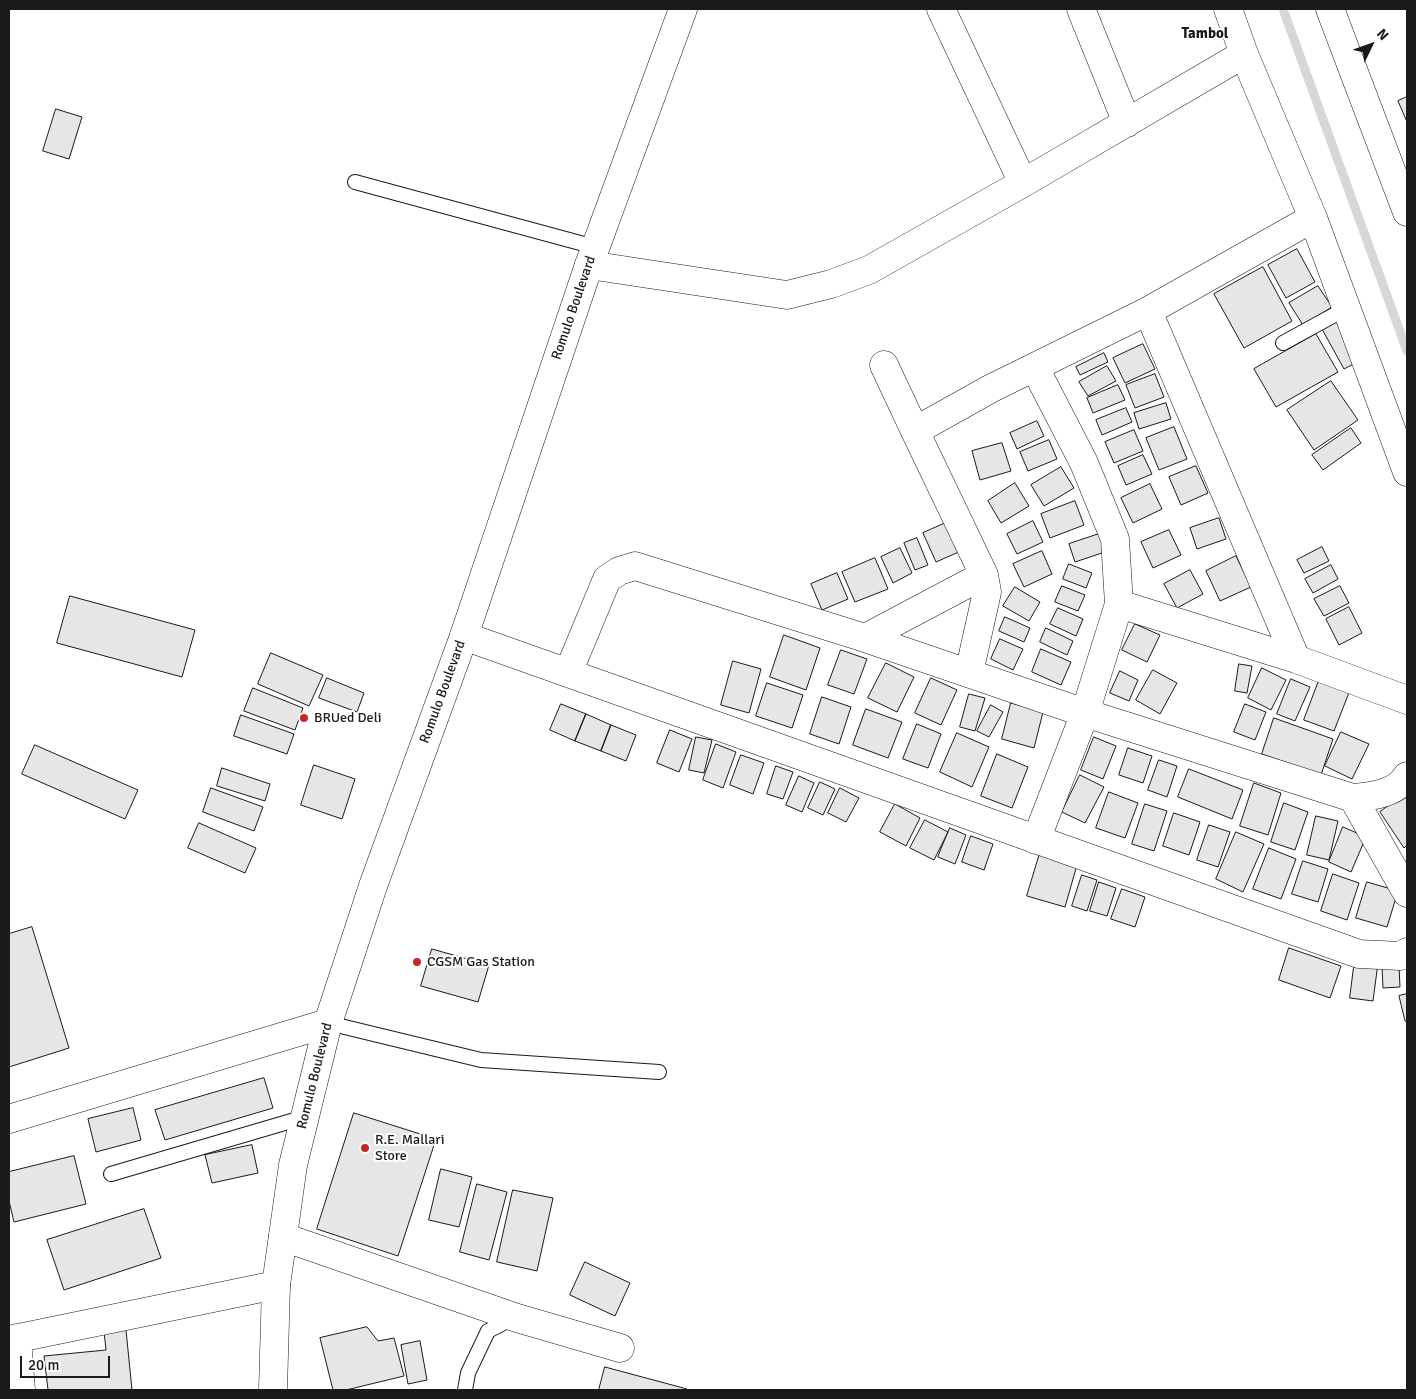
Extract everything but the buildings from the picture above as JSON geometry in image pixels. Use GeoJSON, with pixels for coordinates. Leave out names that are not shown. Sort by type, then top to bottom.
{"type":"FeatureCollection","features":[{"type":"Feature","properties":{"kind":"main road","name":"Romulo Boulevard"},"geometry":{"type":"LineString","coordinates":[[273,1390],[276,1284],[293,1165],[328,1023],[373,886],[464,636],[592,256],[683,9]]}},
{"type":"Feature","properties":{"kind":"main road"},"geometry":{"type":"LineString","coordinates":[[941,9],[1023,183]]}},
{"type":"Feature","properties":{"kind":"main road"},"geometry":{"type":"LineString","coordinates":[[1081,9],[1127,123]]}},
{"type":"Feature","properties":{"kind":"main road"},"geometry":{"type":"LineString","coordinates":[[1228,9],[1244,54],[1313,218],[1407,472]]}},
{"type":"Feature","properties":{"kind":"main road"},"geometry":{"type":"LineString","coordinates":[[1330,9],[1407,212]]}},
{"type":"Feature","properties":{"kind":"main road"},"geometry":{"type":"LineString","coordinates":[[592,256],[788,295],[831,284],[869,270],[1244,54]]}},
{"type":"Feature","properties":{"kind":"main road"},"geometry":{"type":"LineString","coordinates":[[915,431],[990,389],[1148,311],[1313,218]]}},
{"type":"Feature","properties":{"kind":"main road"},"geometry":{"type":"LineString","coordinates":[[1148,311],[1296,659]]}},
{"type":"Feature","properties":{"kind":"main road"},"geometry":{"type":"LineString","coordinates":[[884,365],[984,575],[987,592],[970,673]]}},
{"type":"Feature","properties":{"kind":"main road"},"geometry":{"type":"LineString","coordinates":[[1035,368],[1084,463],[1115,539],[1119,604],[1085,713],[1036,840]]}},
{"type":"Feature","properties":{"kind":"main road"},"geometry":{"type":"LineString","coordinates":[[568,673],[607,579],[619,571],[635,566],[865,638],[1085,713],[1353,798],[1381,795],[1404,782],[1407,776]]}},
{"type":"Feature","properties":{"kind":"main road"},"geometry":{"type":"LineString","coordinates":[[865,638],[984,575]]}},
{"type":"Feature","properties":{"kind":"main road"},"geometry":{"type":"LineString","coordinates":[[1119,604],[1296,659],[1407,700]]}},
{"type":"Feature","properties":{"kind":"main road"},"geometry":{"type":"LineString","coordinates":[[464,636],[1359,954],[1401,956],[1407,952]]}},
{"type":"Feature","properties":{"kind":"main road"},"geometry":{"type":"LineString","coordinates":[[1353,798],[1407,893]]}},
{"type":"Feature","properties":{"kind":"main road"},"geometry":{"type":"LineString","coordinates":[[9,1119],[328,1023]]}},
{"type":"Feature","properties":{"kind":"main road"},"geometry":{"type":"LineString","coordinates":[[283,1237],[514,1317],[620,1348]]}},
{"type":"Feature","properties":{"kind":"main road"},"geometry":{"type":"LineString","coordinates":[[21,1390],[13,1339],[276,1284]]}},
{"type":"Feature","properties":{"kind":"lane"},"geometry":{"type":"LineString","coordinates":[[355,182],[592,256]]}},
{"type":"Feature","properties":{"kind":"lane"},"geometry":{"type":"LineString","coordinates":[[1283,343],[1347,308]]}},
{"type":"Feature","properties":{"kind":"lane"},"geometry":{"type":"LineString","coordinates":[[328,1023],[481,1060],[659,1072]]}},
{"type":"Feature","properties":{"kind":"lane"},"geometry":{"type":"LineString","coordinates":[[111,1174],[305,1117]]}},
{"type":"Feature","properties":{"kind":"lane"},"geometry":{"type":"LineString","coordinates":[[465,1390],[468,1373],[488,1331],[514,1317]]}},
{"type":"Feature","properties":{"kind":"waterway"},"geometry":{"type":"LineString","coordinates":[[1283,9],[1407,351]]}},
{"type":"Feature","properties":{"kind":"place","name":"BRUed Deli"},"geometry":{"type":"Point","coordinates":[304,718]}},
{"type":"Feature","properties":{"kind":"place","name":"CGSM Gas Station"},"geometry":{"type":"Point","coordinates":[417,962]}},
{"type":"Feature","properties":{"kind":"place","name":"R.E. Mallari Store"},"geometry":{"type":"Point","coordinates":[365,1148]}},
{"type":"Feature","properties":{"kind":"district","name":"Tambol"},"geometry":{"type":"Point","coordinates":[1205,34]}}]}
